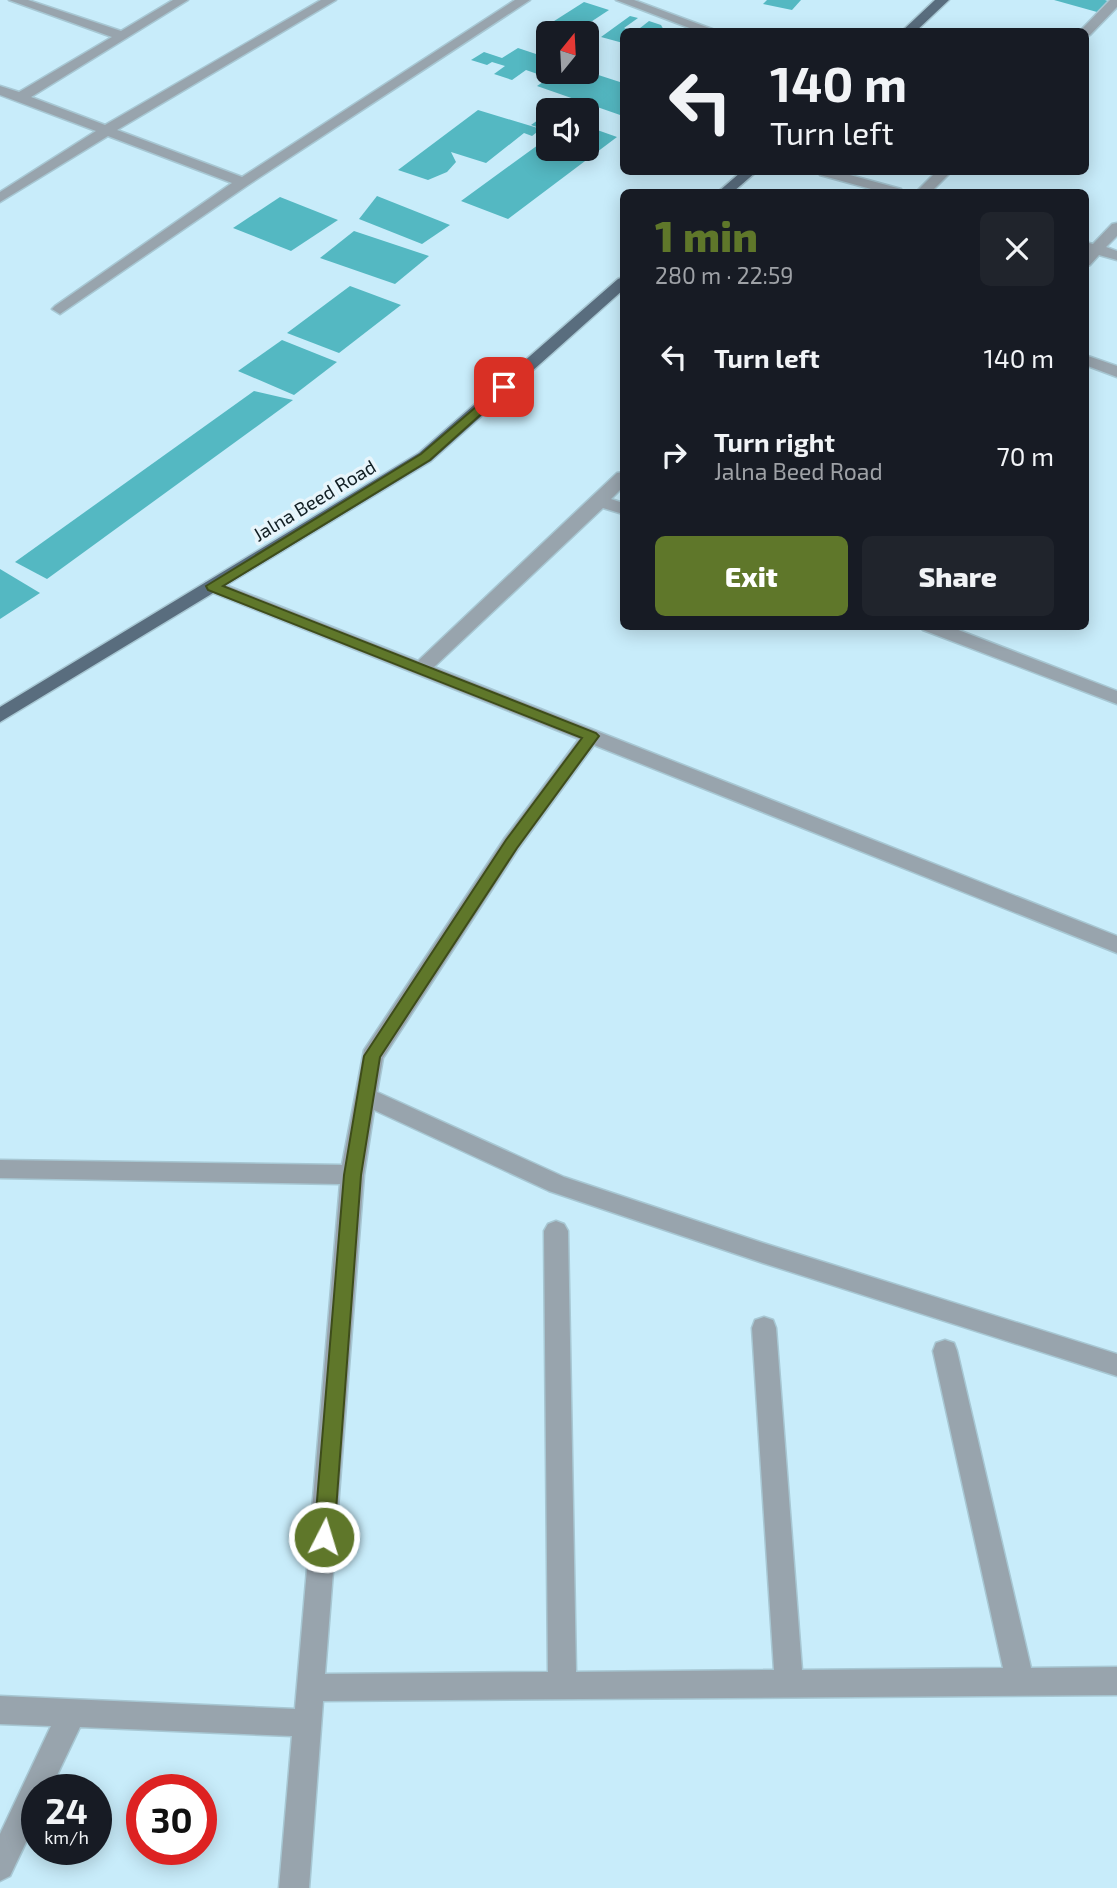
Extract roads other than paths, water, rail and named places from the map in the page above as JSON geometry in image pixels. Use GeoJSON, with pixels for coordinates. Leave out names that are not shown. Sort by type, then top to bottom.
{"type":"FeatureCollection","features":[{"type":"Feature","properties":{"kind":"main road"},"geometry":{"type":"LineString","coordinates":[[912,28],[943,0]]}},
{"type":"Feature","properties":{"kind":"main road"},"geometry":{"type":"LineString","coordinates":[[729,189],[745,175]]}},
{"type":"Feature","properties":{"kind":"main road","name":"Jalna Beed Road"},"geometry":{"type":"LineString","coordinates":[[0,716],[425,457],[620,285]]}},
{"type":"Feature","properties":{"kind":"street"},"geometry":{"type":"LineString","coordinates":[[15,0],[123,36]]}},
{"type":"Feature","properties":{"kind":"street"},"geometry":{"type":"LineString","coordinates":[[21,97],[182,0]]}},
{"type":"Feature","properties":{"kind":"street"},"geometry":{"type":"LineString","coordinates":[[0,198],[107,130],[330,0]]}},
{"type":"Feature","properties":{"kind":"street"},"geometry":{"type":"LineString","coordinates":[[60,309],[243,183],[524,0]]}},
{"type":"Feature","properties":{"kind":"street"},"geometry":{"type":"LineString","coordinates":[[622,0],[702,28]]}},
{"type":"Feature","properties":{"kind":"street"},"geometry":{"type":"LineString","coordinates":[[1089,28],[1115,5]]}},
{"type":"Feature","properties":{"kind":"street"},"geometry":{"type":"LineString","coordinates":[[0,90],[243,183]]}},
{"type":"Feature","properties":{"kind":"street"},"geometry":{"type":"LineString","coordinates":[[836,175],[885,189]]}},
{"type":"Feature","properties":{"kind":"street"},"geometry":{"type":"LineString","coordinates":[[926,189],[941,175]]}},
{"type":"Feature","properties":{"kind":"street"},"geometry":{"type":"LineString","coordinates":[[1091,248],[1117,226]]}},
{"type":"Feature","properties":{"kind":"street"},"geometry":{"type":"LineString","coordinates":[[1091,248],[1117,256]]}},
{"type":"Feature","properties":{"kind":"street"},"geometry":{"type":"LineString","coordinates":[[1089,362],[1117,372]]}},
{"type":"Feature","properties":{"kind":"street"},"geometry":{"type":"LineString","coordinates":[[420,669],[620,480]]}},
{"type":"Feature","properties":{"kind":"street"},"geometry":{"type":"LineString","coordinates":[[600,501],[620,508]]}},
{"type":"Feature","properties":{"kind":"street"},"geometry":{"type":"LineString","coordinates":[[212,586],[1117,945]]}},
{"type":"Feature","properties":{"kind":"street"},"geometry":{"type":"LineString","coordinates":[[939,630],[1117,698]]}},
{"type":"Feature","properties":{"kind":"street"},"geometry":{"type":"LineString","coordinates":[[294,1888],[352,1175],[372,1056],[511,844],[591,736]]}},
{"type":"Feature","properties":{"kind":"street"},"geometry":{"type":"LineString","coordinates":[[365,1096],[557,1184],[763,1254],[1117,1365]]}},
{"type":"Feature","properties":{"kind":"street"},"geometry":{"type":"LineString","coordinates":[[0,1169],[352,1175]]}},
{"type":"Feature","properties":{"kind":"street"},"geometry":{"type":"LineString","coordinates":[[556,1231],[562,1686]]}},
{"type":"Feature","properties":{"kind":"street"},"geometry":{"type":"LineString","coordinates":[[764,1328],[789,1684]]}},
{"type":"Feature","properties":{"kind":"street"},"geometry":{"type":"LineString","coordinates":[[945,1351],[1020,1682]]}},
{"type":"Feature","properties":{"kind":"street"},"geometry":{"type":"LineString","coordinates":[[311,1688],[1117,1681]]}},
{"type":"Feature","properties":{"kind":"street"},"geometry":{"type":"LineString","coordinates":[[0,1710],[309,1723]]}},
{"type":"Feature","properties":{"kind":"street"},"geometry":{"type":"LineString","coordinates":[[0,1866],[72,1713]]}}]}
